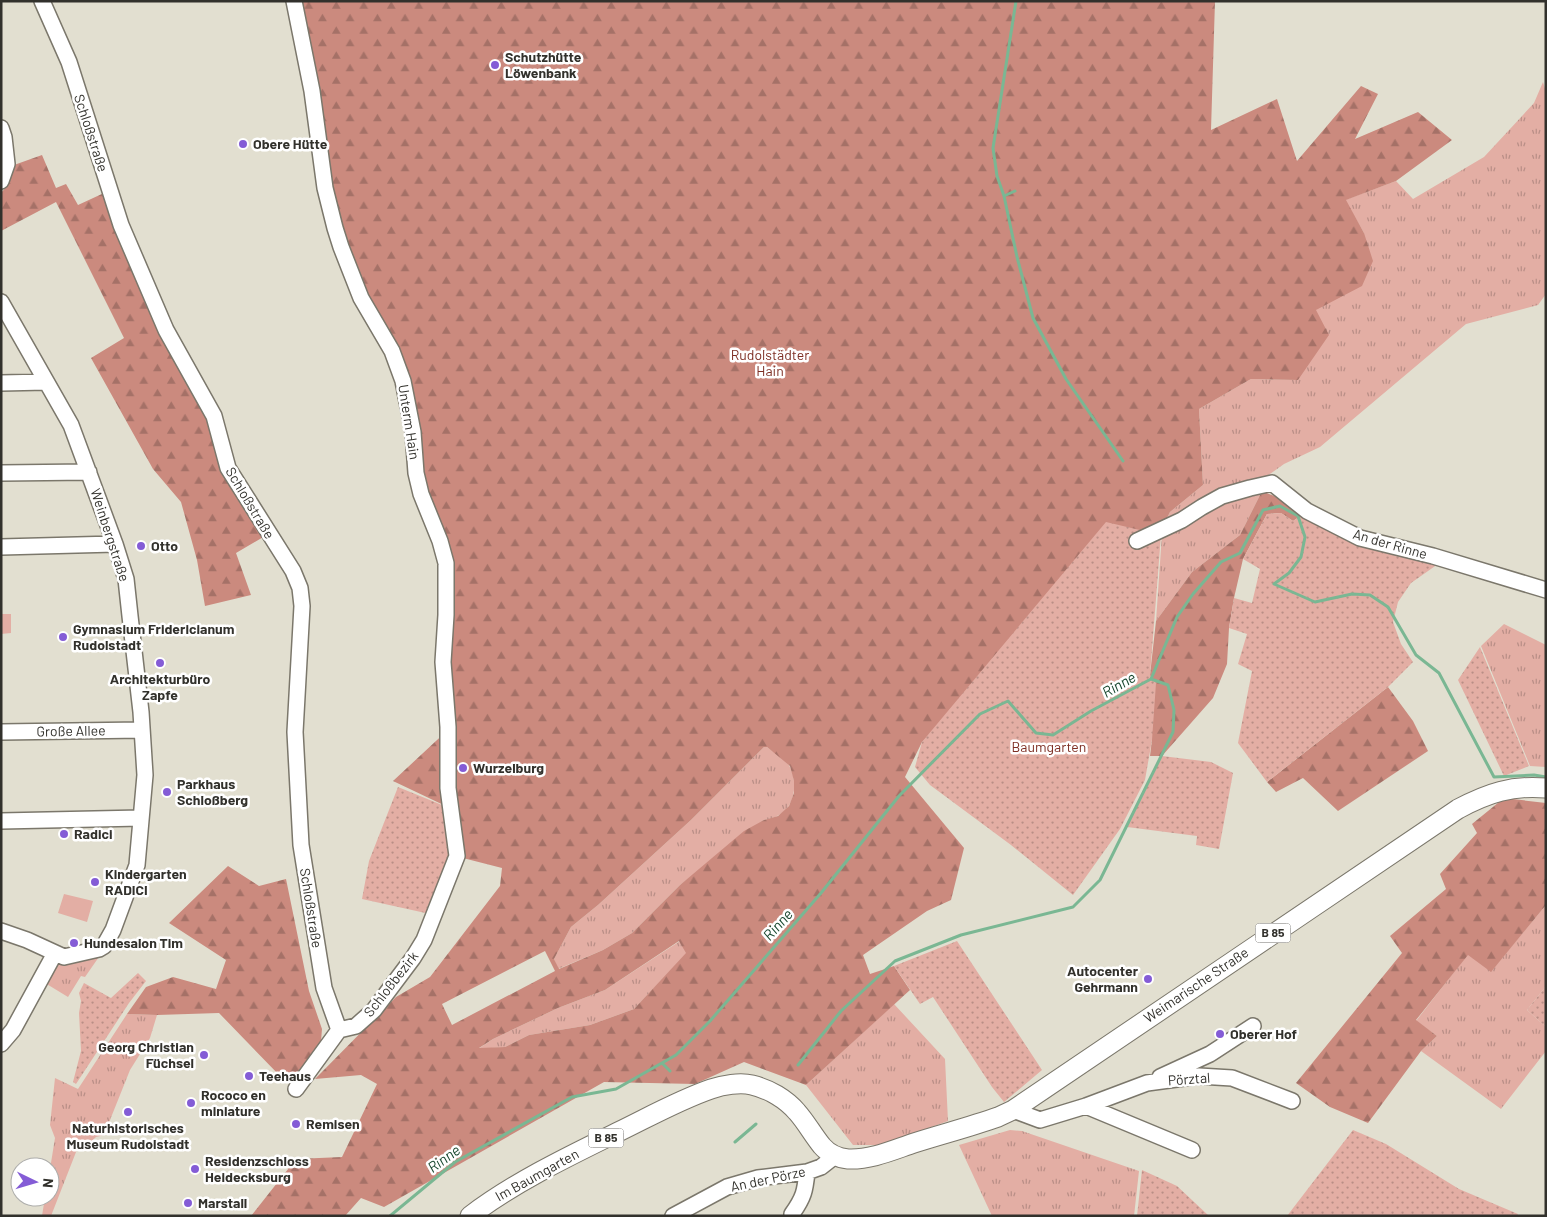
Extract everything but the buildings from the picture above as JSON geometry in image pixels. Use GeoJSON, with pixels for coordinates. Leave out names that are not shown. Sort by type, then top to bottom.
{"type":"FeatureCollection","features":[{"type":"Feature","properties":{"kind":"main road","name":"Weimarische Straße"},"geometry":{"type":"LineString","coordinates":[[835,1156],[849,1159],[875,1156],[979,1124],[1013,1110],[1458,809],[1492,792],[1515,788],[1546,788]]}},
{"type":"Feature","properties":{"kind":"main road","name":"Im Baumgarten"},"geometry":{"type":"LineString","coordinates":[[470,1216],[509,1190],[585,1149],[681,1101],[713,1088],[728,1085],[752,1084],[779,1096],[797,1112],[822,1146],[835,1156]]}},
{"type":"Feature","properties":{"kind":"street","name":"Schloßstraße"},"geometry":{"type":"LineString","coordinates":[[42,1],[68,62],[121,225],[166,330],[214,416],[228,468],[293,571],[300,588],[302,606],[296,732],[301,845],[324,988],[339,1030]]}},
{"type":"Feature","properties":{"kind":"street","name":"Unterm Hain"},"geometry":{"type":"LineString","coordinates":[[294,1],[312,91],[324,188],[341,247],[361,298],[392,350],[403,381],[414,432],[416,473],[421,494],[440,541],[446,564],[446,615],[443,662],[448,727],[448,788],[457,856]]}},
{"type":"Feature","properties":{"kind":"street"},"geometry":{"type":"LineString","coordinates":[[1,128],[7,164],[1,181]]}},
{"type":"Feature","properties":{"kind":"street","name":"Weinbergstraße"},"geometry":{"type":"LineString","coordinates":[[1,302],[71,425],[115,544],[126,579],[142,730],[145,775],[137,865],[113,930],[104,946],[99,949],[64,957],[55,953]]}},
{"type":"Feature","properties":{"kind":"street"},"geometry":{"type":"LineString","coordinates":[[1,383],[46,382]]}},
{"type":"Feature","properties":{"kind":"street"},"geometry":{"type":"LineString","coordinates":[[1,473],[89,472]]}},
{"type":"Feature","properties":{"kind":"street","name":"An der Rinne"},"geometry":{"type":"LineString","coordinates":[[1137,540],[1182,520],[1222,496],[1272,483],[1307,511],[1360,538],[1433,556],[1546,590]]}},
{"type":"Feature","properties":{"kind":"street"},"geometry":{"type":"LineString","coordinates":[[1,547],[115,544]]}},
{"type":"Feature","properties":{"kind":"street","name":"Große Allee"},"geometry":{"type":"LineString","coordinates":[[1,732],[142,730]]}},
{"type":"Feature","properties":{"kind":"street"},"geometry":{"type":"LineString","coordinates":[[1,822],[141,818]]}},
{"type":"Feature","properties":{"kind":"street","name":"Schloßbezirk"},"geometry":{"type":"LineString","coordinates":[[339,1030],[356,1026],[374,1010],[413,958],[424,940],[457,856]]}},
{"type":"Feature","properties":{"kind":"street"},"geometry":{"type":"LineString","coordinates":[[1,931],[55,953],[13,1030],[1,1044]]}},
{"type":"Feature","properties":{"kind":"street"},"geometry":{"type":"LineString","coordinates":[[1147,1083],[1210,1054],[1253,1026]]}},
{"type":"Feature","properties":{"kind":"street"},"geometry":{"type":"LineString","coordinates":[[296,1088],[339,1030]]}},
{"type":"Feature","properties":{"kind":"street","name":"Pörztal"},"geometry":{"type":"LineString","coordinates":[[1013,1110],[1040,1120],[1086,1106],[1147,1083],[1199,1076],[1232,1078],[1292,1101]]}},
{"type":"Feature","properties":{"kind":"street"},"geometry":{"type":"LineString","coordinates":[[1086,1106],[1192,1150]]}},
{"type":"Feature","properties":{"kind":"street","name":"An der Pörze"},"geometry":{"type":"LineString","coordinates":[[673,1216],[727,1187],[758,1178],[807,1172],[821,1167],[835,1156]]}},
{"type":"Feature","properties":{"kind":"street"},"geometry":{"type":"LineString","coordinates":[[793,1216],[792,1214],[802,1200],[807,1172]]}},
{"type":"Feature","properties":{"kind":"green space","name":"Rudolstädter Hain"},"geometry":{"type":"Polygon","coordinates":[[[298,1],[1215,1],[1211,130],[1277,99],[1297,161],[1361,86],[1378,94],[1355,139],[1418,112],[1452,140],[1396,181],[1346,200],[1364,233],[1373,261],[1362,286],[1316,310],[1329,335],[1298,380],[1251,379],[1199,409],[1203,485],[1170,512],[1165,522],[922,742],[905,777],[964,848],[951,900],[927,911],[863,955],[870,974],[894,966],[910,990],[806,1085],[744,1062],[695,1084],[604,1082],[384,1207],[361,1198],[345,1216],[251,1216],[296,1159],[342,1157],[377,1084],[361,1075],[315,1079],[396,997],[430,977],[500,886],[502,868],[459,857],[452,809],[393,781],[451,727],[450,616],[412,408],[362,289],[329,194],[298,1]],[[764,747],[691,820],[598,905],[571,927],[554,959],[559,969],[603,950],[632,933],[680,885],[744,831],[764,820],[778,816],[789,806],[794,793],[794,781],[790,766],[767,747],[764,747]],[[679,941],[605,990],[558,1008],[493,1039],[479,1048],[505,1047],[529,1035],[590,1025],[634,1009],[686,953],[679,941]],[[545,951],[442,1004],[452,1025],[555,971],[545,951]]]}},
{"type":"Feature","properties":{"kind":"green space"},"geometry":{"type":"Polygon","coordinates":[[[1543,82],[1546,92],[1546,294],[1538,305],[1466,324],[1320,447],[1284,464],[1267,476],[1165,522],[1170,512],[1203,485],[1199,409],[1251,379],[1298,380],[1316,310],[1364,233],[1345,200],[1396,181],[1413,199],[1484,157],[1534,103],[1543,82]]]}},
{"type":"Feature","properties":{"kind":"green space"},"geometry":{"type":"Polygon","coordinates":[[[42,155],[56,188],[66,184],[78,205],[104,193],[265,536],[236,553],[251,595],[205,606],[197,560],[181,502],[153,469],[91,358],[124,338],[56,202],[1,231],[1,193],[7,186],[14,165],[42,155]]]}},
{"type":"Feature","properties":{"kind":"green space"},"geometry":{"type":"Polygon","coordinates":[[[1262,491],[1240,535],[1192,572],[1156,621],[1162,534],[1224,500],[1262,491]]]}},
{"type":"Feature","properties":{"kind":"green space"},"geometry":{"type":"Polygon","coordinates":[[[1262,491],[1286,501],[1302,515],[1293,521],[1281,513],[1267,514],[1243,559],[1229,628],[1227,664],[1213,698],[1162,756],[1150,756],[1152,740],[1150,675],[1156,621],[1192,572],[1240,535],[1262,491]]]}},
{"type":"Feature","properties":{"kind":"green space"},"geometry":{"type":"Polygon","coordinates":[[[1281,513],[1293,521],[1302,515],[1438,564],[1411,583],[1398,602],[1393,622],[1401,644],[1413,662],[1388,687],[1267,782],[1238,743],[1252,671],[1238,664],[1247,634],[1229,628],[1234,598],[1252,603],[1260,569],[1243,559],[1267,514],[1281,513]]]}},
{"type":"Feature","properties":{"kind":"green space","name":"Baumgarten"},"geometry":{"type":"Polygon","coordinates":[[[1106,522],[1161,535],[1150,675],[1156,683],[1152,740],[1145,780],[1120,829],[1073,895],[1011,845],[930,785],[915,767],[922,742],[1106,522]]]}},
{"type":"Feature","properties":{"kind":"green space"},"geometry":{"type":"Polygon","coordinates":[[[1,614],[11,614],[11,633],[1,634],[1,614]]]}},
{"type":"Feature","properties":{"kind":"green space"},"geometry":{"type":"Polygon","coordinates":[[[1504,624],[1546,645],[1546,767],[1530,766],[1481,646],[1504,624]]]}},
{"type":"Feature","properties":{"kind":"green space"},"geometry":{"type":"Polygon","coordinates":[[[1480,647],[1529,766],[1504,776],[1458,680],[1480,647]]]}},
{"type":"Feature","properties":{"kind":"green space"},"geometry":{"type":"Polygon","coordinates":[[[1388,687],[1413,721],[1428,751],[1338,811],[1303,778],[1276,792],[1267,782],[1388,687]]]}},
{"type":"Feature","properties":{"kind":"green space"},"geometry":{"type":"Polygon","coordinates":[[[764,747],[780,756],[790,767],[794,780],[794,794],[789,806],[779,815],[764,820],[680,885],[632,933],[603,950],[558,969],[554,959],[571,927],[598,905],[691,820],[764,747]]]}},
{"type":"Feature","properties":{"kind":"green space"},"geometry":{"type":"Polygon","coordinates":[[[1162,756],[1211,762],[1233,773],[1219,849],[1196,845],[1197,836],[1127,827],[1162,756]]]}},
{"type":"Feature","properties":{"kind":"green space"},"geometry":{"type":"Polygon","coordinates":[[[398,787],[447,807],[454,853],[430,914],[362,899],[369,861],[398,787]]]}},
{"type":"Feature","properties":{"kind":"green space"},"geometry":{"type":"Polygon","coordinates":[[[1504,798],[1546,803],[1546,905],[1491,972],[1468,955],[1416,1020],[1437,1036],[1421,1051],[1368,1123],[1330,1107],[1296,1083],[1402,953],[1390,936],[1446,889],[1440,874],[1477,833],[1472,824],[1504,798]]]}},
{"type":"Feature","properties":{"kind":"green space"},"geometry":{"type":"Polygon","coordinates":[[[228,866],[259,886],[286,879],[309,991],[322,1029],[321,1041],[297,1078],[280,1076],[219,1013],[127,1014],[146,987],[173,977],[216,989],[226,960],[169,923],[228,866]]]}},
{"type":"Feature","properties":{"kind":"green space"},"geometry":{"type":"Polygon","coordinates":[[[64,894],[93,901],[87,922],[58,913],[64,894]]]}},
{"type":"Feature","properties":{"kind":"green space"},"geometry":{"type":"Polygon","coordinates":[[[1546,905],[1546,986],[1527,1010],[1546,1027],[1546,1051],[1501,1109],[1421,1051],[1437,1036],[1416,1021],[1468,954],[1491,971],[1546,905]]]}},
{"type":"Feature","properties":{"kind":"green space"},"geometry":{"type":"Polygon","coordinates":[[[680,941],[687,953],[634,1009],[590,1025],[529,1035],[505,1047],[478,1049],[493,1039],[558,1008],[605,990],[680,941]]]}},
{"type":"Feature","properties":{"kind":"green space"},"geometry":{"type":"Polygon","coordinates":[[[957,941],[1042,1070],[1004,1102],[992,1087],[933,997],[920,1004],[894,966],[957,941]]]}},
{"type":"Feature","properties":{"kind":"green space"},"geometry":{"type":"Polygon","coordinates":[[[101,954],[85,977],[81,976],[68,997],[45,983],[52,969],[62,962],[101,954]]]}},
{"type":"Feature","properties":{"kind":"green space"},"geometry":{"type":"Polygon","coordinates":[[[138,973],[146,981],[129,1003],[76,1084],[73,1082],[81,1051],[79,1013],[81,1001],[79,993],[84,983],[111,998],[138,973]]]}},
{"type":"Feature","properties":{"kind":"green space"},"geometry":{"type":"Polygon","coordinates":[[[1546,986],[1546,1027],[1527,1010],[1546,986]]]}},
{"type":"Feature","properties":{"kind":"green space"},"geometry":{"type":"Polygon","coordinates":[[[894,1004],[945,1059],[948,1121],[882,1145],[853,1145],[806,1085],[894,1004]]]}},
{"type":"Feature","properties":{"kind":"green space"},"geometry":{"type":"Polygon","coordinates":[[[127,1014],[157,1015],[150,1038],[130,1070],[104,1135],[96,1137],[85,1147],[78,1147],[60,1193],[60,1157],[52,1157],[55,1138],[50,1125],[55,1078],[78,1089],[127,1014]]]}},
{"type":"Feature","properties":{"kind":"green space"},"geometry":{"type":"Polygon","coordinates":[[[1010,1130],[1022,1131],[1139,1171],[1134,1216],[992,1216],[959,1145],[1010,1130]]]}},
{"type":"Feature","properties":{"kind":"green space"},"geometry":{"type":"Polygon","coordinates":[[[1353,1130],[1386,1144],[1459,1189],[1518,1214],[1517,1216],[1287,1216],[1353,1130]]]}},
{"type":"Feature","properties":{"kind":"green space"},"geometry":{"type":"Polygon","coordinates":[[[1142,1170],[1177,1186],[1209,1216],[1137,1216],[1142,1170]]]}},
{"type":"Feature","properties":{"kind":"green space"},"geometry":{"type":"Polygon","coordinates":[[[43,1207],[55,1207],[51,1216],[42,1216],[43,1207]]]}},
{"type":"Feature","properties":{"kind":"waterway"},"geometry":{"type":"LineString","coordinates":[[1016,1],[993,148],[997,176],[1004,196],[1033,318],[1066,379],[1123,461]]}},
{"type":"Feature","properties":{"kind":"waterway"},"geometry":{"type":"LineString","coordinates":[[1004,196],[1015,191]]}},
{"type":"Feature","properties":{"kind":"waterway","name":"Rinne"},"geometry":{"type":"LineString","coordinates":[[390,1216],[455,1162],[572,1097],[616,1089],[676,1055],[710,1021],[821,893],[899,796],[980,714],[1008,701],[1036,733],[1053,735],[1091,711],[1151,679],[1177,617],[1193,594],[1221,562],[1240,553],[1263,510],[1280,506],[1298,516],[1305,537],[1301,557],[1289,573],[1274,584],[1315,602],[1352,594],[1370,595],[1388,607],[1416,655],[1439,673],[1494,777],[1534,775],[1546,777]]}},
{"type":"Feature","properties":{"kind":"waterway","name":"Rinne"},"geometry":{"type":"LineString","coordinates":[[798,1065],[841,1011],[895,961],[961,935],[1073,907],[1100,880],[1173,732],[1174,710],[1168,685],[1151,679]]}},
{"type":"Feature","properties":{"kind":"waterway"},"geometry":{"type":"LineString","coordinates":[[662,1063],[670,1071]]}},
{"type":"Feature","properties":{"kind":"waterway","name":"Rinne"},"geometry":{"type":"LineString","coordinates":[[735,1142],[756,1124]]}},
{"type":"Feature","properties":{"kind":"place","name":"Schutzhütte Löwenbank"},"geometry":{"type":"Point","coordinates":[495,65]}},
{"type":"Feature","properties":{"kind":"place","name":"Obere Hütte"},"geometry":{"type":"Point","coordinates":[243,144]}},
{"type":"Feature","properties":{"kind":"place","name":"Otto"},"geometry":{"type":"Point","coordinates":[141,546]}},
{"type":"Feature","properties":{"kind":"place","name":"Gymnasium Fridericianum Rudolstadt"},"geometry":{"type":"Point","coordinates":[63,637]}},
{"type":"Feature","properties":{"kind":"place","name":"Architekturbüro Zapfe"},"geometry":{"type":"Point","coordinates":[160,663]}},
{"type":"Feature","properties":{"kind":"place","name":"Wurzelburg"},"geometry":{"type":"Point","coordinates":[463,768]}},
{"type":"Feature","properties":{"kind":"place","name":"Parkhaus Schloßberg"},"geometry":{"type":"Point","coordinates":[167,792]}},
{"type":"Feature","properties":{"kind":"place","name":"Radici"},"geometry":{"type":"Point","coordinates":[64,834]}},
{"type":"Feature","properties":{"kind":"place","name":"Kindergarten RADICI"},"geometry":{"type":"Point","coordinates":[95,882]}},
{"type":"Feature","properties":{"kind":"place","name":"Hundesalon Tim"},"geometry":{"type":"Point","coordinates":[74,943]}},
{"type":"Feature","properties":{"kind":"place","name":"Autocenter Gehrmann"},"geometry":{"type":"Point","coordinates":[1148,979]}},
{"type":"Feature","properties":{"kind":"place","name":"Oberer Hof"},"geometry":{"type":"Point","coordinates":[1220,1034]}},
{"type":"Feature","properties":{"kind":"place","name":"Georg Christian Füchsel"},"geometry":{"type":"Point","coordinates":[204,1055]}},
{"type":"Feature","properties":{"kind":"place","name":"Teehaus"},"geometry":{"type":"Point","coordinates":[249,1076]}},
{"type":"Feature","properties":{"kind":"place","name":"Rococo en miniature"},"geometry":{"type":"Point","coordinates":[191,1103]}},
{"type":"Feature","properties":{"kind":"place","name":"Naturhistorisches Museum Rudolstadt"},"geometry":{"type":"Point","coordinates":[128,1112]}},
{"type":"Feature","properties":{"kind":"place","name":"Remisen"},"geometry":{"type":"Point","coordinates":[296,1124]}},
{"type":"Feature","properties":{"kind":"place","name":"Residenzschloss Heidecksburg"},"geometry":{"type":"Point","coordinates":[195,1169]}},
{"type":"Feature","properties":{"kind":"place","name":"Marstall"},"geometry":{"type":"Point","coordinates":[188,1203]}}]}
